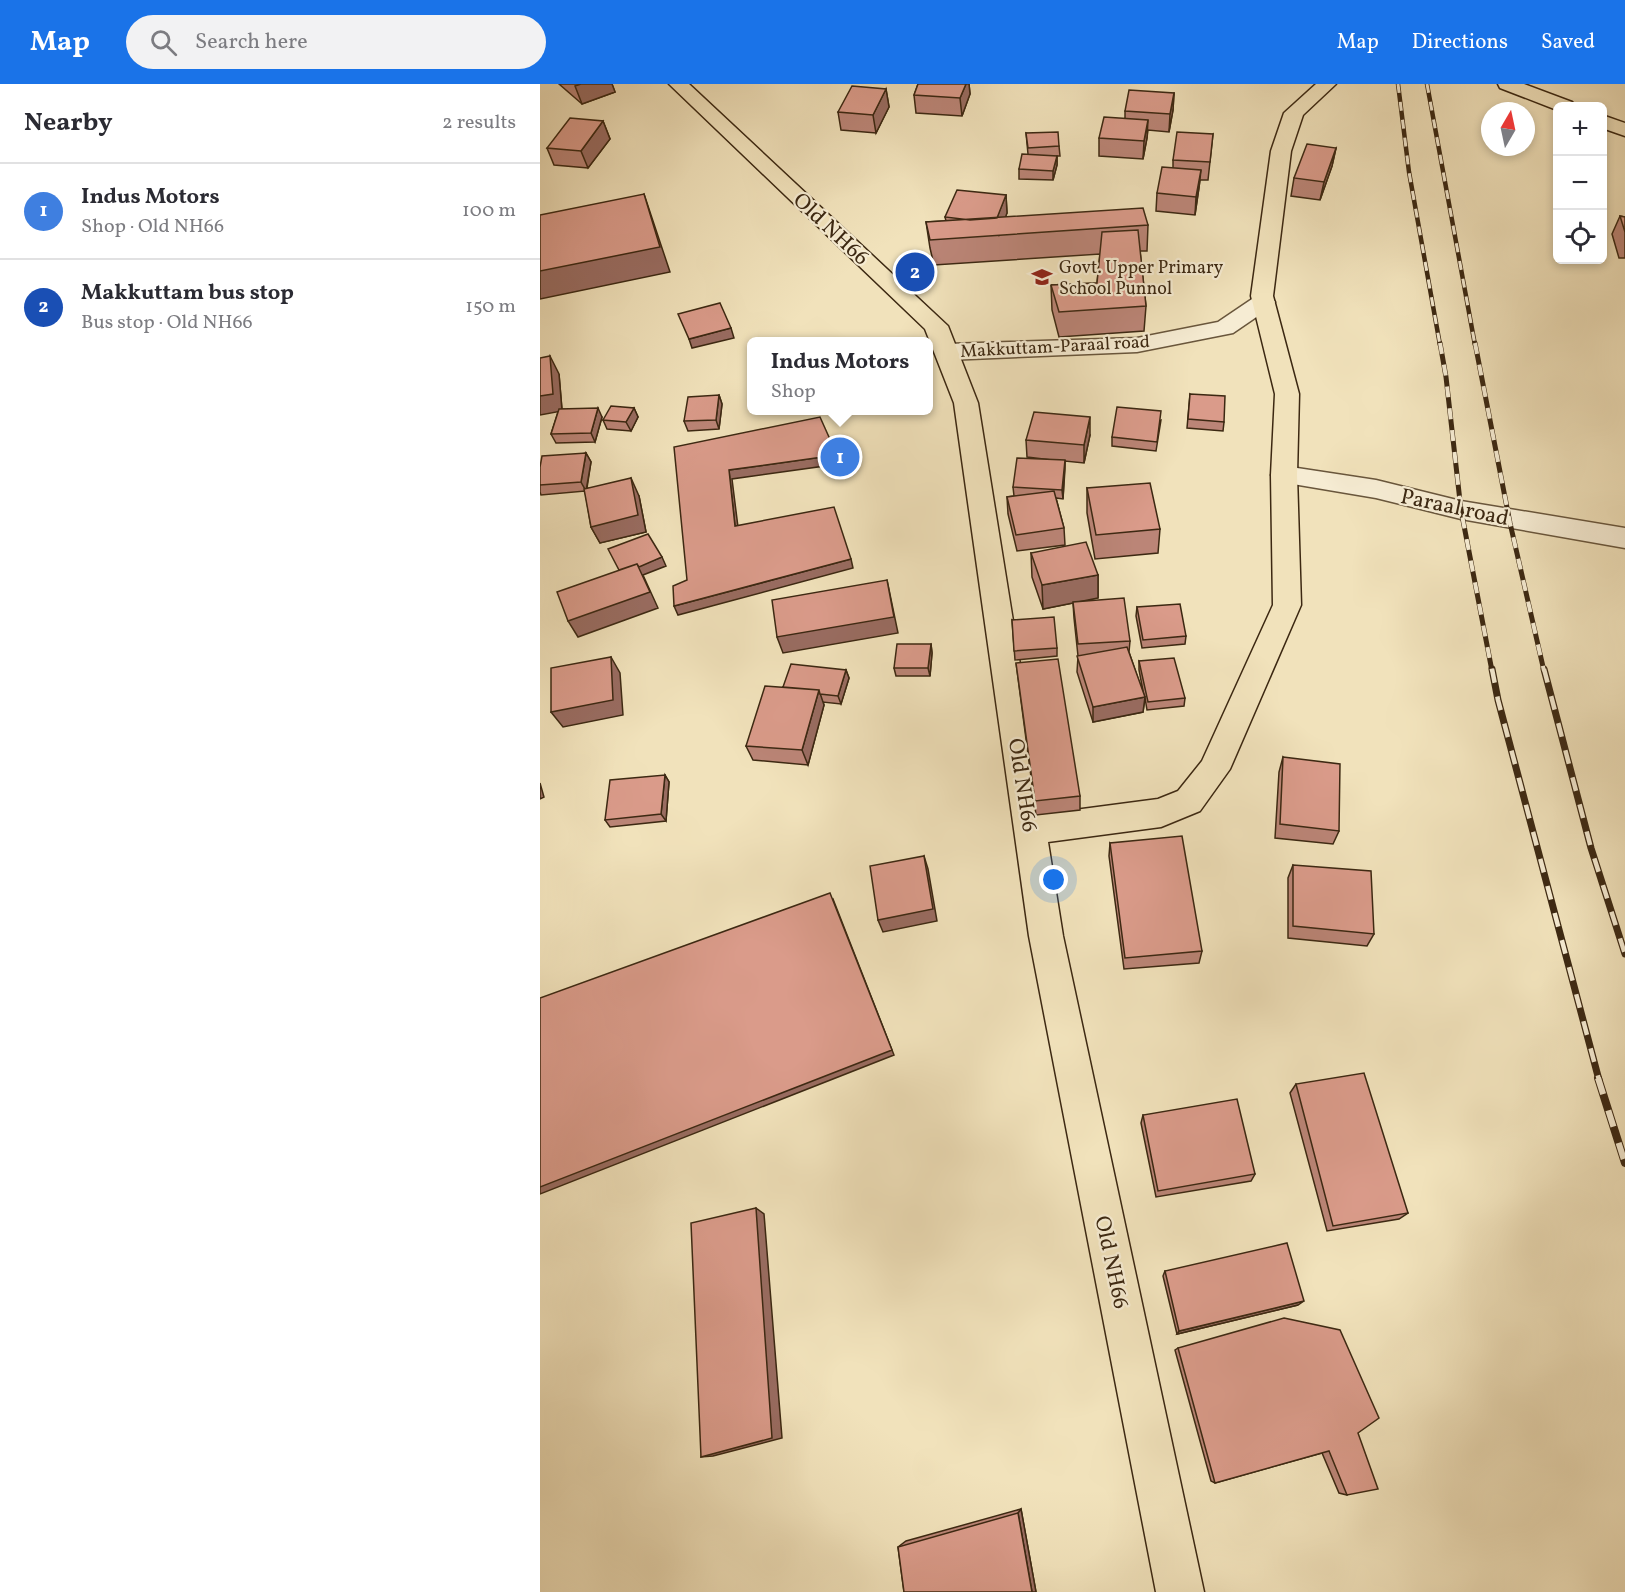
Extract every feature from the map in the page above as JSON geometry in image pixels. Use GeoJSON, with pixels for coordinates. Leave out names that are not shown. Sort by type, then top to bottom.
{"type":"FeatureCollection","features":[{"type":"Feature","properties":{"kind":"main road","name":"Old NH66"},"geometry":{"type":"LineString","coordinates":[[678,84],[936,326],[966,403],[1046,936],[1180,1592]]}},
{"type":"Feature","properties":{"kind":"main road"},"geometry":{"type":"LineString","coordinates":[[1031,830],[1161,813],[1188,801],[1214,769],[1287,605],[1284,475],[1287,394],[1262,296],[1281,151],[1294,113],[1327,84]]}},
{"type":"Feature","properties":{"kind":"main road"},"geometry":{"type":"LineString","coordinates":[[1507,84],[1554,102]]}},
{"type":"Feature","properties":{"kind":"main road"},"geometry":{"type":"LineString","coordinates":[[1607,123],[1625,130]]}},
{"type":"Feature","properties":{"kind":"street","name":"Makkuttam-Paraal road"},"geometry":{"type":"LineString","coordinates":[[946,352],[1137,345],[1225,328],[1263,302]]}},
{"type":"Feature","properties":{"kind":"street","name":"Paraal road"},"geometry":{"type":"LineString","coordinates":[[1284,475],[1376,489],[1461,510],[1625,538]]}},
{"type":"Feature","properties":{"kind":"building"},"geometry":{"type":"Polygon","coordinates":[[[918,84],[966,84],[960,98],[914,95],[918,84]]]}},
{"type":"Feature","properties":{"kind":"building"},"geometry":{"type":"Polygon","coordinates":[[[852,86],[886,89],[873,115],[838,112],[852,86]]]}},
{"type":"Feature","properties":{"kind":"building"},"geometry":{"type":"Polygon","coordinates":[[[1129,90],[1174,93],[1170,114],[1125,111],[1129,90]]]}},
{"type":"Feature","properties":{"kind":"building"},"geometry":{"type":"Polygon","coordinates":[[[1104,117],[1148,120],[1144,141],[1099,138],[1104,117]]]}},
{"type":"Feature","properties":{"kind":"building"},"geometry":{"type":"Polygon","coordinates":[[[570,118],[603,121],[581,151],[547,148],[570,118]]]}},
{"type":"Feature","properties":{"kind":"building"},"geometry":{"type":"Polygon","coordinates":[[[1058,132],[1059,146],[1028,148],[1026,133],[1058,132]]]}},
{"type":"Feature","properties":{"kind":"building"},"geometry":{"type":"Polygon","coordinates":[[[1177,132],[1213,134],[1210,162],[1173,160],[1177,132]]]}},
{"type":"Feature","properties":{"kind":"building"},"geometry":{"type":"Polygon","coordinates":[[[1307,144],[1336,148],[1324,182],[1294,178],[1307,144]]]}},
{"type":"Feature","properties":{"kind":"building"},"geometry":{"type":"Polygon","coordinates":[[[1022,154],[1057,156],[1053,171],[1019,169],[1022,154]]]}},
{"type":"Feature","properties":{"kind":"building"},"geometry":{"type":"Polygon","coordinates":[[[1162,167],[1201,170],[1196,197],[1157,193],[1162,167]]]}},
{"type":"Feature","properties":{"kind":"building"},"geometry":{"type":"Polygon","coordinates":[[[957,190],[1006,195],[997,218],[970,220],[945,217],[957,190]]]}},
{"type":"Feature","properties":{"kind":"building"},"geometry":{"type":"Polygon","coordinates":[[[644,194],[660,247],[540,271],[540,215],[644,194]]]}},
{"type":"Feature","properties":{"kind":"building"},"geometry":{"type":"Polygon","coordinates":[[[1143,208],[1148,225],[930,240],[926,222],[1143,208]]]}},
{"type":"Feature","properties":{"kind":"building"},"geometry":{"type":"Polygon","coordinates":[[[1620,216],[1625,217],[1625,232],[1620,216]]]}},
{"type":"Feature","properties":{"kind":"building"},"geometry":{"type":"Polygon","coordinates":[[[1138,230],[1146,306],[1059,312],[1051,285],[1097,283],[1102,232],[1138,230]]]}},
{"type":"Feature","properties":{"kind":"building"},"geometry":{"type":"Polygon","coordinates":[[[720,303],[731,328],[689,339],[678,314],[720,303]]]}},
{"type":"Feature","properties":{"kind":"building"},"geometry":{"type":"Polygon","coordinates":[[[550,356],[553,394],[540,396],[540,358],[550,356]]]}},
{"type":"Feature","properties":{"kind":"building"},"geometry":{"type":"Polygon","coordinates":[[[1190,394],[1225,396],[1224,422],[1188,419],[1190,394]]]}},
{"type":"Feature","properties":{"kind":"building"},"geometry":{"type":"Polygon","coordinates":[[[719,395],[716,420],[684,421],[688,397],[719,395]]]}},
{"type":"Feature","properties":{"kind":"building"},"geometry":{"type":"Polygon","coordinates":[[[611,406],[634,408],[626,422],[603,420],[611,406]]]}},
{"type":"Feature","properties":{"kind":"building"},"geometry":{"type":"Polygon","coordinates":[[[1117,407],[1161,411],[1157,442],[1112,437],[1117,407]]]}},
{"type":"Feature","properties":{"kind":"building"},"geometry":{"type":"Polygon","coordinates":[[[598,408],[591,433],[551,434],[559,409],[598,408]]]}},
{"type":"Feature","properties":{"kind":"building"},"geometry":{"type":"Polygon","coordinates":[[[1034,412],[1090,417],[1084,445],[1026,440],[1034,412]]]}},
{"type":"Feature","properties":{"kind":"building"},"geometry":{"type":"Polygon","coordinates":[[[820,417],[837,455],[729,470],[735,526],[834,507],[851,559],[674,606],[673,586],[687,580],[674,447],[820,417]]]}},
{"type":"Feature","properties":{"kind":"building"},"geometry":{"type":"Polygon","coordinates":[[[586,453],[581,482],[540,485],[542,456],[586,453]]]}},
{"type":"Feature","properties":{"kind":"building"},"geometry":{"type":"Polygon","coordinates":[[[1017,458],[1065,460],[1062,490],[1013,487],[1017,458]]]}},
{"type":"Feature","properties":{"kind":"building"},"geometry":{"type":"Polygon","coordinates":[[[631,478],[638,515],[591,527],[584,489],[631,478]]]}},
{"type":"Feature","properties":{"kind":"building"},"geometry":{"type":"Polygon","coordinates":[[[1150,483],[1160,529],[1096,535],[1087,488],[1150,483]]]}},
{"type":"Feature","properties":{"kind":"building"},"geometry":{"type":"Polygon","coordinates":[[[1054,491],[1064,528],[1016,535],[1007,497],[1054,491]]]}},
{"type":"Feature","properties":{"kind":"building"},"geometry":{"type":"Polygon","coordinates":[[[648,534],[662,557],[639,567],[637,564],[619,570],[608,549],[648,534]]]}},
{"type":"Feature","properties":{"kind":"building"},"geometry":{"type":"Polygon","coordinates":[[[1086,542],[1098,575],[1042,585],[1031,553],[1086,542]]]}},
{"type":"Feature","properties":{"kind":"building"},"geometry":{"type":"Polygon","coordinates":[[[637,564],[650,592],[568,621],[557,592],[637,564]]]}},
{"type":"Feature","properties":{"kind":"building"},"geometry":{"type":"Polygon","coordinates":[[[887,580],[894,617],[777,637],[772,600],[887,580]]]}},
{"type":"Feature","properties":{"kind":"building"},"geometry":{"type":"Polygon","coordinates":[[[1124,598],[1130,641],[1078,644],[1073,602],[1124,598]]]}},
{"type":"Feature","properties":{"kind":"building"},"geometry":{"type":"Polygon","coordinates":[[[1180,604],[1186,636],[1143,640],[1137,607],[1180,604]]]}},
{"type":"Feature","properties":{"kind":"building"},"geometry":{"type":"Polygon","coordinates":[[[1054,617],[1057,648],[1014,651],[1012,620],[1054,617]]]}},
{"type":"Feature","properties":{"kind":"building"},"geometry":{"type":"Polygon","coordinates":[[[897,644],[931,644],[928,668],[894,668],[897,644]]]}},
{"type":"Feature","properties":{"kind":"building"},"geometry":{"type":"Polygon","coordinates":[[[1127,647],[1145,697],[1093,707],[1077,656],[1127,647]]]}},
{"type":"Feature","properties":{"kind":"building"},"geometry":{"type":"Polygon","coordinates":[[[611,657],[613,700],[551,712],[551,668],[611,657]]]}},
{"type":"Feature","properties":{"kind":"building"},"geometry":{"type":"Polygon","coordinates":[[[1174,658],[1185,698],[1148,702],[1139,661],[1174,658]]]}},
{"type":"Feature","properties":{"kind":"building"},"geometry":{"type":"Polygon","coordinates":[[[1058,659],[1080,796],[1035,801],[1016,663],[1058,659]]]}},
{"type":"Feature","properties":{"kind":"building"},"geometry":{"type":"Polygon","coordinates":[[[791,664],[846,670],[838,696],[820,694],[819,690],[783,687],[791,664]]]}},
{"type":"Feature","properties":{"kind":"building"},"geometry":{"type":"Polygon","coordinates":[[[765,686],[819,690],[802,750],[746,746],[765,686]]]}},
{"type":"Feature","properties":{"kind":"building"},"geometry":{"type":"Polygon","coordinates":[[[1283,757],[1340,764],[1339,831],[1280,824],[1283,757]]]}},
{"type":"Feature","properties":{"kind":"building"},"geometry":{"type":"Polygon","coordinates":[[[665,775],[661,814],[605,820],[610,780],[665,775]]]}},
{"type":"Feature","properties":{"kind":"building"},"geometry":{"type":"Polygon","coordinates":[[[1182,836],[1202,951],[1125,958],[1110,843],[1182,836]]]}},
{"type":"Feature","properties":{"kind":"building"},"geometry":{"type":"Polygon","coordinates":[[[924,856],[933,909],[878,920],[870,866],[924,856]]]}},
{"type":"Feature","properties":{"kind":"building"},"geometry":{"type":"Polygon","coordinates":[[[1293,865],[1371,871],[1374,934],[1293,926],[1293,865]]]}},
{"type":"Feature","properties":{"kind":"building"},"geometry":{"type":"Polygon","coordinates":[[[830,893],[892,1050],[540,1187],[540,998],[830,893]]]}},
{"type":"Feature","properties":{"kind":"building"},"geometry":{"type":"Polygon","coordinates":[[[1364,1073],[1408,1213],[1333,1226],[1296,1084],[1364,1073]]]}},
{"type":"Feature","properties":{"kind":"building"},"geometry":{"type":"Polygon","coordinates":[[[1237,1099],[1255,1174],[1158,1191],[1143,1115],[1237,1099]]]}},
{"type":"Feature","properties":{"kind":"building"},"geometry":{"type":"Polygon","coordinates":[[[756,1208],[772,1438],[701,1457],[691,1223],[756,1208]]]}},
{"type":"Feature","properties":{"kind":"building"},"geometry":{"type":"Polygon","coordinates":[[[1287,1243],[1304,1301],[1179,1331],[1165,1271],[1287,1243]]]}},
{"type":"Feature","properties":{"kind":"building"},"geometry":{"type":"Polygon","coordinates":[[[1284,1318],[1340,1330],[1379,1418],[1358,1433],[1378,1489],[1347,1495],[1329,1451],[1215,1483],[1178,1348],[1284,1318]]]}},
{"type":"Feature","properties":{"kind":"building"},"geometry":{"type":"Polygon","coordinates":[[[1018,1513],[1032,1592],[904,1592],[898,1547],[1018,1513]]]}},
{"type":"Feature","properties":{"kind":"railway"},"geometry":{"type":"LineString","coordinates":[[1398,84],[1409,172],[1440,345]]}},
{"type":"Feature","properties":{"kind":"railway"},"geometry":{"type":"LineString","coordinates":[[1427,84],[1475,345]]}},
{"type":"Feature","properties":{"kind":"railway"},"geometry":{"type":"LineString","coordinates":[[1440,343],[1461,510],[1492,671]]}},
{"type":"Feature","properties":{"kind":"railway"},"geometry":{"type":"LineString","coordinates":[[1475,343],[1510,523],[1544,671]]}},
{"type":"Feature","properties":{"kind":"railway"},"geometry":{"type":"LineString","coordinates":[[1492,669],[1498,700],[1599,1080]]}},
{"type":"Feature","properties":{"kind":"railway"},"geometry":{"type":"LineString","coordinates":[[1544,669],[1591,848],[1625,954]]}},
{"type":"Feature","properties":{"kind":"railway"},"geometry":{"type":"LineString","coordinates":[[1598,1078],[1625,1163]]}},
{"type":"Feature","properties":{"kind":"place","name":"Makkuttam bus stop"},"geometry":{"type":"Point","coordinates":[915,272]}},
{"type":"Feature","properties":{"kind":"place","name":"Govt. Upper Primary School Punnol"},"geometry":{"type":"Point","coordinates":[1042,277]}},
{"type":"Feature","properties":{"kind":"place","name":"Indus Motors"},"geometry":{"type":"Point","coordinates":[840,457]}}]}
